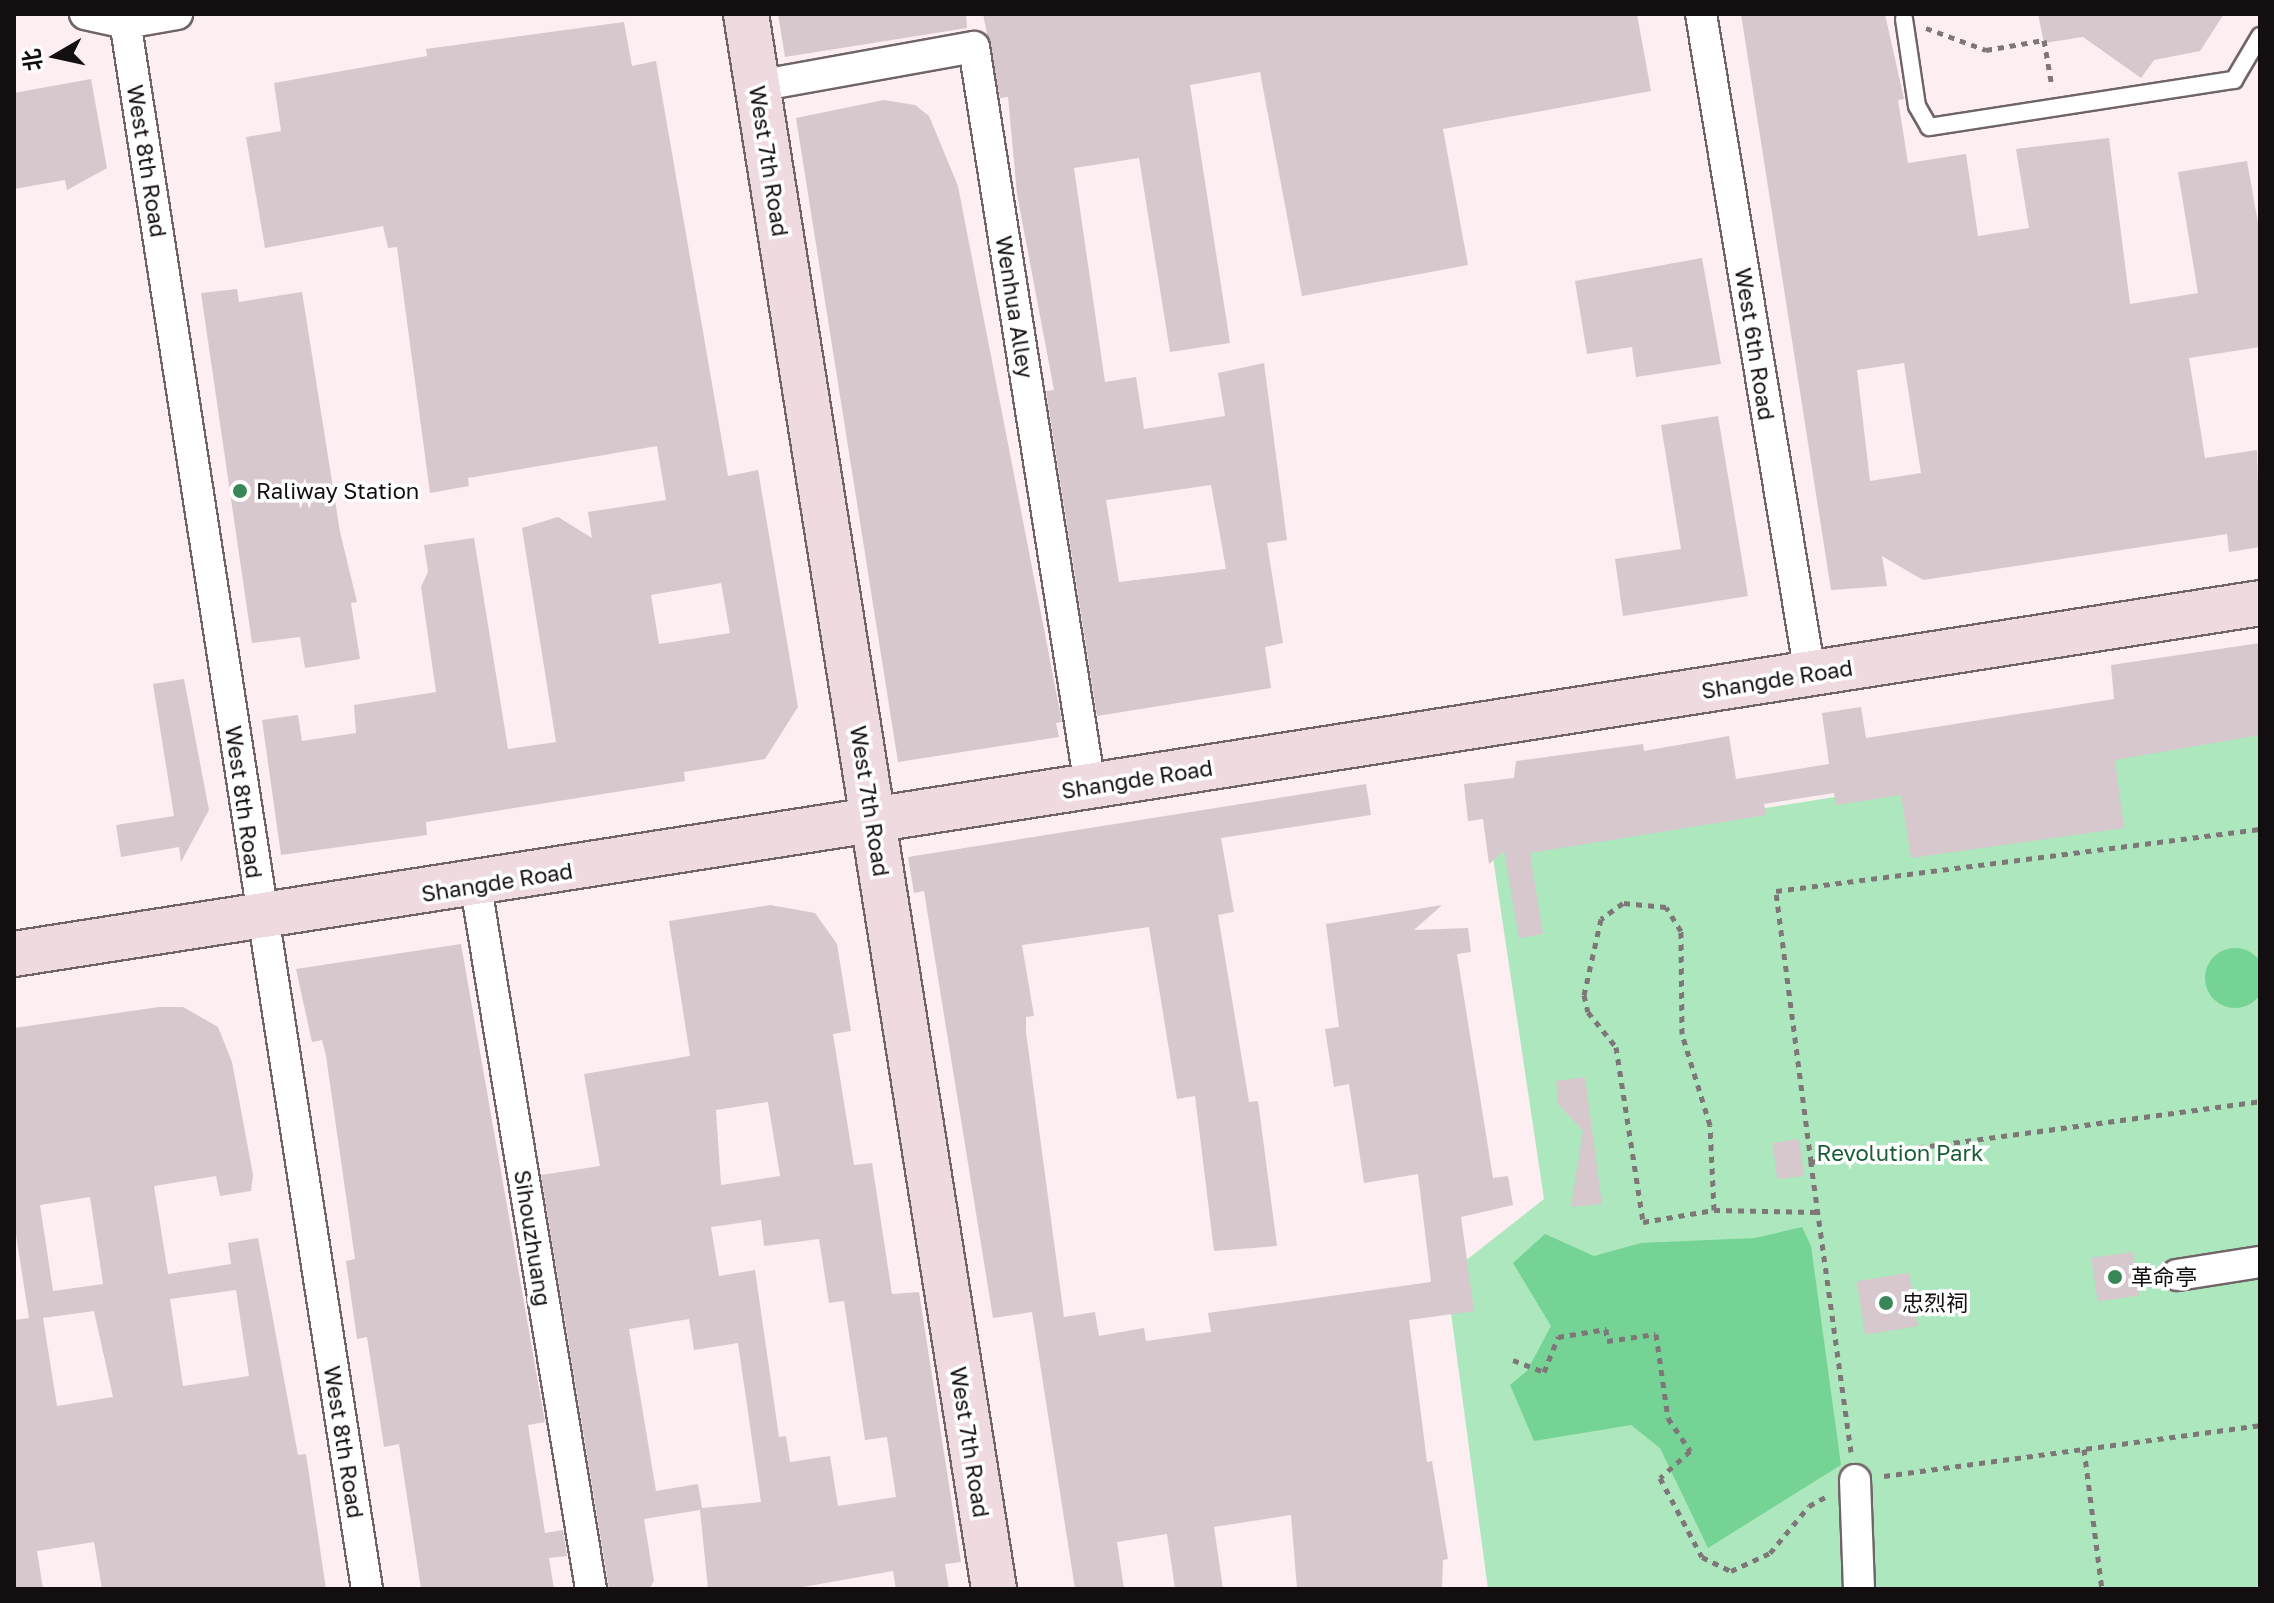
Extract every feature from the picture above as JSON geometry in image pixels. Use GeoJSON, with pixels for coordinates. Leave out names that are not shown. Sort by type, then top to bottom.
{"type":"FeatureCollection","features":[{"type":"Feature","properties":{"kind":"street"},"geometry":{"type":"LineString","coordinates":[[85,14],[125,18],[177,14]]}},
{"type":"Feature","properties":{"kind":"street","name":"West 7th Road"},"geometry":{"type":"LineString","coordinates":[[746,14],[994,1589]]}},
{"type":"Feature","properties":{"kind":"street","name":"West 6th Road"},"geometry":{"type":"LineString","coordinates":[[1701,14],[1810,674]]}},
{"type":"Feature","properties":{"kind":"street","name":"West 8th Road"},"geometry":{"type":"LineString","coordinates":[[125,18],[261,917],[367,1589]]}},
{"type":"Feature","properties":{"kind":"street","name":"Wenhua Alley"},"geometry":{"type":"LineString","coordinates":[[757,86],[974,47],[1090,786]]}},
{"type":"Feature","properties":{"kind":"street","name":"Shangde Road"},"geometry":{"type":"LineString","coordinates":[[14,954],[476,887],[873,820],[2260,603]]}},
{"type":"Feature","properties":{"kind":"street","name":"Sihouzhuang"},"geometry":{"type":"LineString","coordinates":[[476,887],[591,1589]]}},
{"type":"Feature","properties":{"kind":"street"},"geometry":{"type":"LineString","coordinates":[[2177,1275],[2260,1262]]}},
{"type":"Feature","properties":{"kind":"street"},"geometry":{"type":"LineString","coordinates":[[1855,1480],[1859,1589]]}},
{"type":"Feature","properties":{"kind":"lane"},"geometry":{"type":"LineString","coordinates":[[1904,19],[1917,106],[1929,127],[2234,80],[2260,36]]}},
{"type":"Feature","properties":{"kind":"path"},"geometry":{"type":"LineString","coordinates":[[1904,19],[1986,50],[2044,40],[2056,108]]}},
{"type":"Feature","properties":{"kind":"path"},"geometry":{"type":"LineString","coordinates":[[1855,1480],[1776,891],[2260,829]]}},
{"type":"Feature","properties":{"kind":"path"},"geometry":{"type":"LineString","coordinates":[[1714,1210],[1710,1125],[1682,1034],[1681,931],[1666,907],[1623,903],[1601,919],[1584,995],[1588,1012],[1616,1047],[1643,1222],[1714,1210],[1818,1212]]}},
{"type":"Feature","properties":{"kind":"path"},"geometry":{"type":"LineString","coordinates":[[1811,1162],[2260,1101]]}},
{"type":"Feature","properties":{"kind":"path"},"geometry":{"type":"LineString","coordinates":[[1513,1360],[1544,1372],[1558,1337],[1606,1329],[1607,1341],[1656,1334],[1668,1418],[1690,1451],[1663,1469],[1663,1487],[1683,1530],[1702,1557],[1731,1571],[1770,1553],[1809,1506],[1855,1480],[2260,1425]]}},
{"type":"Feature","properties":{"kind":"path"},"geometry":{"type":"LineString","coordinates":[[2084,1449],[2102,1589]]}},
{"type":"Feature","properties":{"kind":"green space","name":"Revolution Park"},"geometry":{"type":"Polygon","coordinates":[[[2260,730],[2260,1589],[1488,1589],[1446,1276],[1544,1199],[1492,851],[2260,730]]]}},
{"type":"Feature","properties":{"kind":"shaded area"},"geometry":{"type":"Polygon","coordinates":[[[2235,948],[2256,957],[2265,978],[2256,999],[2235,1008],[2214,999],[2205,978],[2214,957],[2235,948]]]}},
{"type":"Feature","properties":{"kind":"shaded area"},"geometry":{"type":"Polygon","coordinates":[[[1802,1227],[1811,1246],[1841,1465],[1708,1548],[1660,1448],[1631,1425],[1534,1441],[1510,1385],[1527,1371],[1551,1326],[1513,1263],[1545,1234],[1594,1256],[1641,1243],[1755,1238],[1802,1227]]]}},
{"type":"Feature","properties":{"kind":"building"},"geometry":{"type":"Polygon","coordinates":[[[778,14],[966,14],[967,28],[785,57],[778,14]]]}},
{"type":"Feature","properties":{"kind":"building"},"geometry":{"type":"Polygon","coordinates":[[[983,14],[1637,14],[1651,91],[1443,129],[1468,265],[1302,296],[1260,72],[1190,85],[1230,343],[1170,352],[1139,158],[1074,168],[1105,382],[1136,377],[1144,429],[1225,416],[1218,373],[1264,363],[1287,540],[1267,543],[1283,643],[1265,647],[1271,688],[1097,716],[1046,391],[1054,390],[1017,194],[1008,97],[1000,98],[983,14]],[[1211,485],[1106,500],[1119,582],[1226,569],[1211,485]]]}},
{"type":"Feature","properties":{"kind":"building"},"geometry":{"type":"Polygon","coordinates":[[[1741,14],[1885,14],[1904,99],[1898,100],[1908,163],[1966,154],[1978,236],[2029,228],[2016,149],[2109,138],[2130,304],[2198,293],[2178,172],[2247,161],[2260,234],[2260,347],[2189,358],[2205,458],[2257,450],[2260,547],[2229,552],[2227,534],[1923,580],[1882,556],[1887,586],[1831,590],[1741,14]],[[1904,363],[1857,370],[1870,481],[1921,473],[1904,363]]]}},
{"type":"Feature","properties":{"kind":"building"},"geometry":{"type":"Polygon","coordinates":[[[2038,14],[2224,14],[2200,51],[2154,60],[2141,78],[2083,37],[2044,43],[2038,14]]]}},
{"type":"Feature","properties":{"kind":"building"},"geometry":{"type":"Polygon","coordinates":[[[624,22],[632,66],[656,61],[728,476],[758,470],[798,707],[765,759],[684,772],[685,781],[426,822],[427,835],[281,855],[262,720],[298,715],[302,741],[356,733],[354,705],[436,692],[421,587],[428,572],[424,545],[474,538],[508,749],[556,742],[522,528],[558,517],[592,538],[588,512],[666,500],[657,446],[468,478],[469,486],[430,493],[397,247],[388,248],[383,226],[265,248],[246,137],[281,131],[274,83],[427,56],[426,49],[624,22]],[[721,583],[651,595],[659,644],[730,633],[721,583]]]}},
{"type":"Feature","properties":{"kind":"building"},"geometry":{"type":"Polygon","coordinates":[[[91,79],[107,168],[67,190],[65,180],[14,189],[14,93],[91,79]]]}},
{"type":"Feature","properties":{"kind":"building"},"geometry":{"type":"Polygon","coordinates":[[[884,100],[915,105],[929,116],[958,186],[1062,722],[1056,723],[1059,737],[898,762],[796,118],[884,100]]]}},
{"type":"Feature","properties":{"kind":"building"},"geometry":{"type":"Polygon","coordinates":[[[1702,258],[1721,364],[1636,377],[1632,347],[1587,354],[1575,281],[1702,258]]]}},
{"type":"Feature","properties":{"kind":"building"},"geometry":{"type":"Polygon","coordinates":[[[237,289],[239,302],[302,292],[340,532],[357,602],[351,603],[360,659],[305,668],[300,637],[252,643],[201,293],[237,289]]]}},
{"type":"Feature","properties":{"kind":"building"},"geometry":{"type":"Polygon","coordinates":[[[1718,416],[1748,596],[1623,616],[1615,559],[1681,549],[1661,425],[1718,416]]]}},
{"type":"Feature","properties":{"kind":"building"},"geometry":{"type":"Polygon","coordinates":[[[2260,643],[2260,735],[2115,760],[2124,828],[1911,858],[1901,795],[1836,805],[1834,793],[1764,804],[1766,815],[1530,853],[1543,934],[1519,938],[1504,851],[1489,864],[1483,819],[1468,821],[1464,784],[1514,778],[1516,761],[1643,744],[1644,751],[1729,736],[1736,779],[1829,764],[1822,713],[1861,707],[1866,738],[2114,699],[2111,665],[2260,643]]]}},
{"type":"Feature","properties":{"kind":"building"},"geometry":{"type":"Polygon","coordinates":[[[184,679],[209,810],[181,862],[179,847],[121,857],[116,825],[174,816],[153,684],[184,679]]]}},
{"type":"Feature","properties":{"kind":"building"},"geometry":{"type":"Polygon","coordinates":[[[1366,784],[1371,815],[1221,838],[1234,912],[1218,915],[1249,1102],[1258,1101],[1277,1246],[1214,1251],[1195,1096],[1177,1099],[1149,927],[1022,945],[1034,1016],[1026,1017],[1026,1032],[1064,1317],[1095,1312],[1099,1336],[1144,1328],[1146,1341],[1211,1332],[1208,1313],[1431,1282],[1418,1174],[1364,1183],[1349,1084],[1334,1087],[1325,1029],[1339,1027],[1326,924],[1442,905],[1414,930],[1468,928],[1471,952],[1457,954],[1493,1178],[1508,1176],[1513,1205],[1461,1217],[1474,1311],[1409,1320],[1427,1462],[1432,1461],[1448,1559],[1443,1560],[1442,1589],[1297,1589],[1291,1515],[1214,1527],[1223,1589],[1175,1589],[1167,1534],[1117,1542],[1124,1589],[1075,1589],[1032,1312],[993,1318],[924,891],[914,893],[908,857],[1366,784]]]}},
{"type":"Feature","properties":{"kind":"building"},"geometry":{"type":"Polygon","coordinates":[[[770,905],[815,913],[837,944],[851,1031],[833,1034],[854,1165],[872,1163],[892,1294],[919,1292],[961,1562],[945,1564],[949,1589],[896,1589],[893,1571],[792,1589],[708,1589],[700,1510],[644,1519],[654,1581],[649,1589],[609,1589],[541,1175],[600,1166],[584,1074],[690,1056],[669,921],[770,905]],[[768,1102],[716,1110],[721,1185],[780,1176],[768,1102]],[[761,1220],[711,1227],[719,1276],[755,1270],[779,1437],[786,1436],[790,1462],[830,1456],[838,1506],[896,1497],[887,1437],[865,1440],[844,1301],[829,1303],[819,1239],[764,1246],[761,1220]],[[689,1319],[629,1329],[656,1491],[698,1484],[702,1508],[761,1502],[738,1343],[694,1350],[689,1319]]]}},
{"type":"Feature","properties":{"kind":"building"},"geometry":{"type":"Polygon","coordinates":[[[461,944],[545,1422],[528,1425],[545,1533],[563,1530],[567,1556],[549,1558],[554,1589],[421,1589],[399,1444],[384,1447],[367,1337],[357,1339],[346,1261],[355,1259],[326,1056],[322,1040],[312,1042],[296,969],[461,944]]]}},
{"type":"Feature","properties":{"kind":"building"},"geometry":{"type":"Polygon","coordinates":[[[159,1007],[183,1007],[218,1027],[232,1062],[253,1175],[251,1191],[220,1196],[216,1176],[154,1186],[168,1274],[231,1264],[228,1243],[258,1238],[298,1455],[306,1454],[326,1589],[102,1589],[94,1542],[37,1551],[43,1589],[14,1589],[14,1320],[29,1318],[14,1222],[14,1028],[159,1007]],[[90,1197],[40,1205],[53,1291],[103,1284],[90,1197]],[[236,1290],[170,1299],[183,1386],[249,1376],[236,1290]],[[94,1311],[43,1318],[57,1406],[113,1397],[94,1311]]]}},
{"type":"Feature","properties":{"kind":"building"},"geometry":{"type":"Polygon","coordinates":[[[1585,1077],[1602,1204],[1571,1207],[1583,1131],[1558,1104],[1556,1081],[1585,1077]]]}},
{"type":"Feature","properties":{"kind":"building"},"geometry":{"type":"Polygon","coordinates":[[[1799,1139],[1804,1176],[1777,1179],[1772,1143],[1799,1139]]]}},
{"type":"Feature","properties":{"kind":"building","name":"革命亭"},"geometry":{"type":"Polygon","coordinates":[[[2133,1252],[2139,1296],[2098,1301],[2091,1258],[2133,1252]]]}},
{"type":"Feature","properties":{"kind":"building","name":"忠烈祠"},"geometry":{"type":"Polygon","coordinates":[[[1909,1273],[1917,1326],[1865,1335],[1857,1281],[1909,1273]]]}},
{"type":"Feature","properties":{"kind":"place","name":"Raliway Station"},"geometry":{"type":"Point","coordinates":[240,491]}},
{"type":"Feature","properties":{"kind":"place","name":"革命亭"},"geometry":{"type":"Point","coordinates":[2115,1277]}},
{"type":"Feature","properties":{"kind":"place","name":"忠烈祠"},"geometry":{"type":"Point","coordinates":[1886,1303]}}]}
